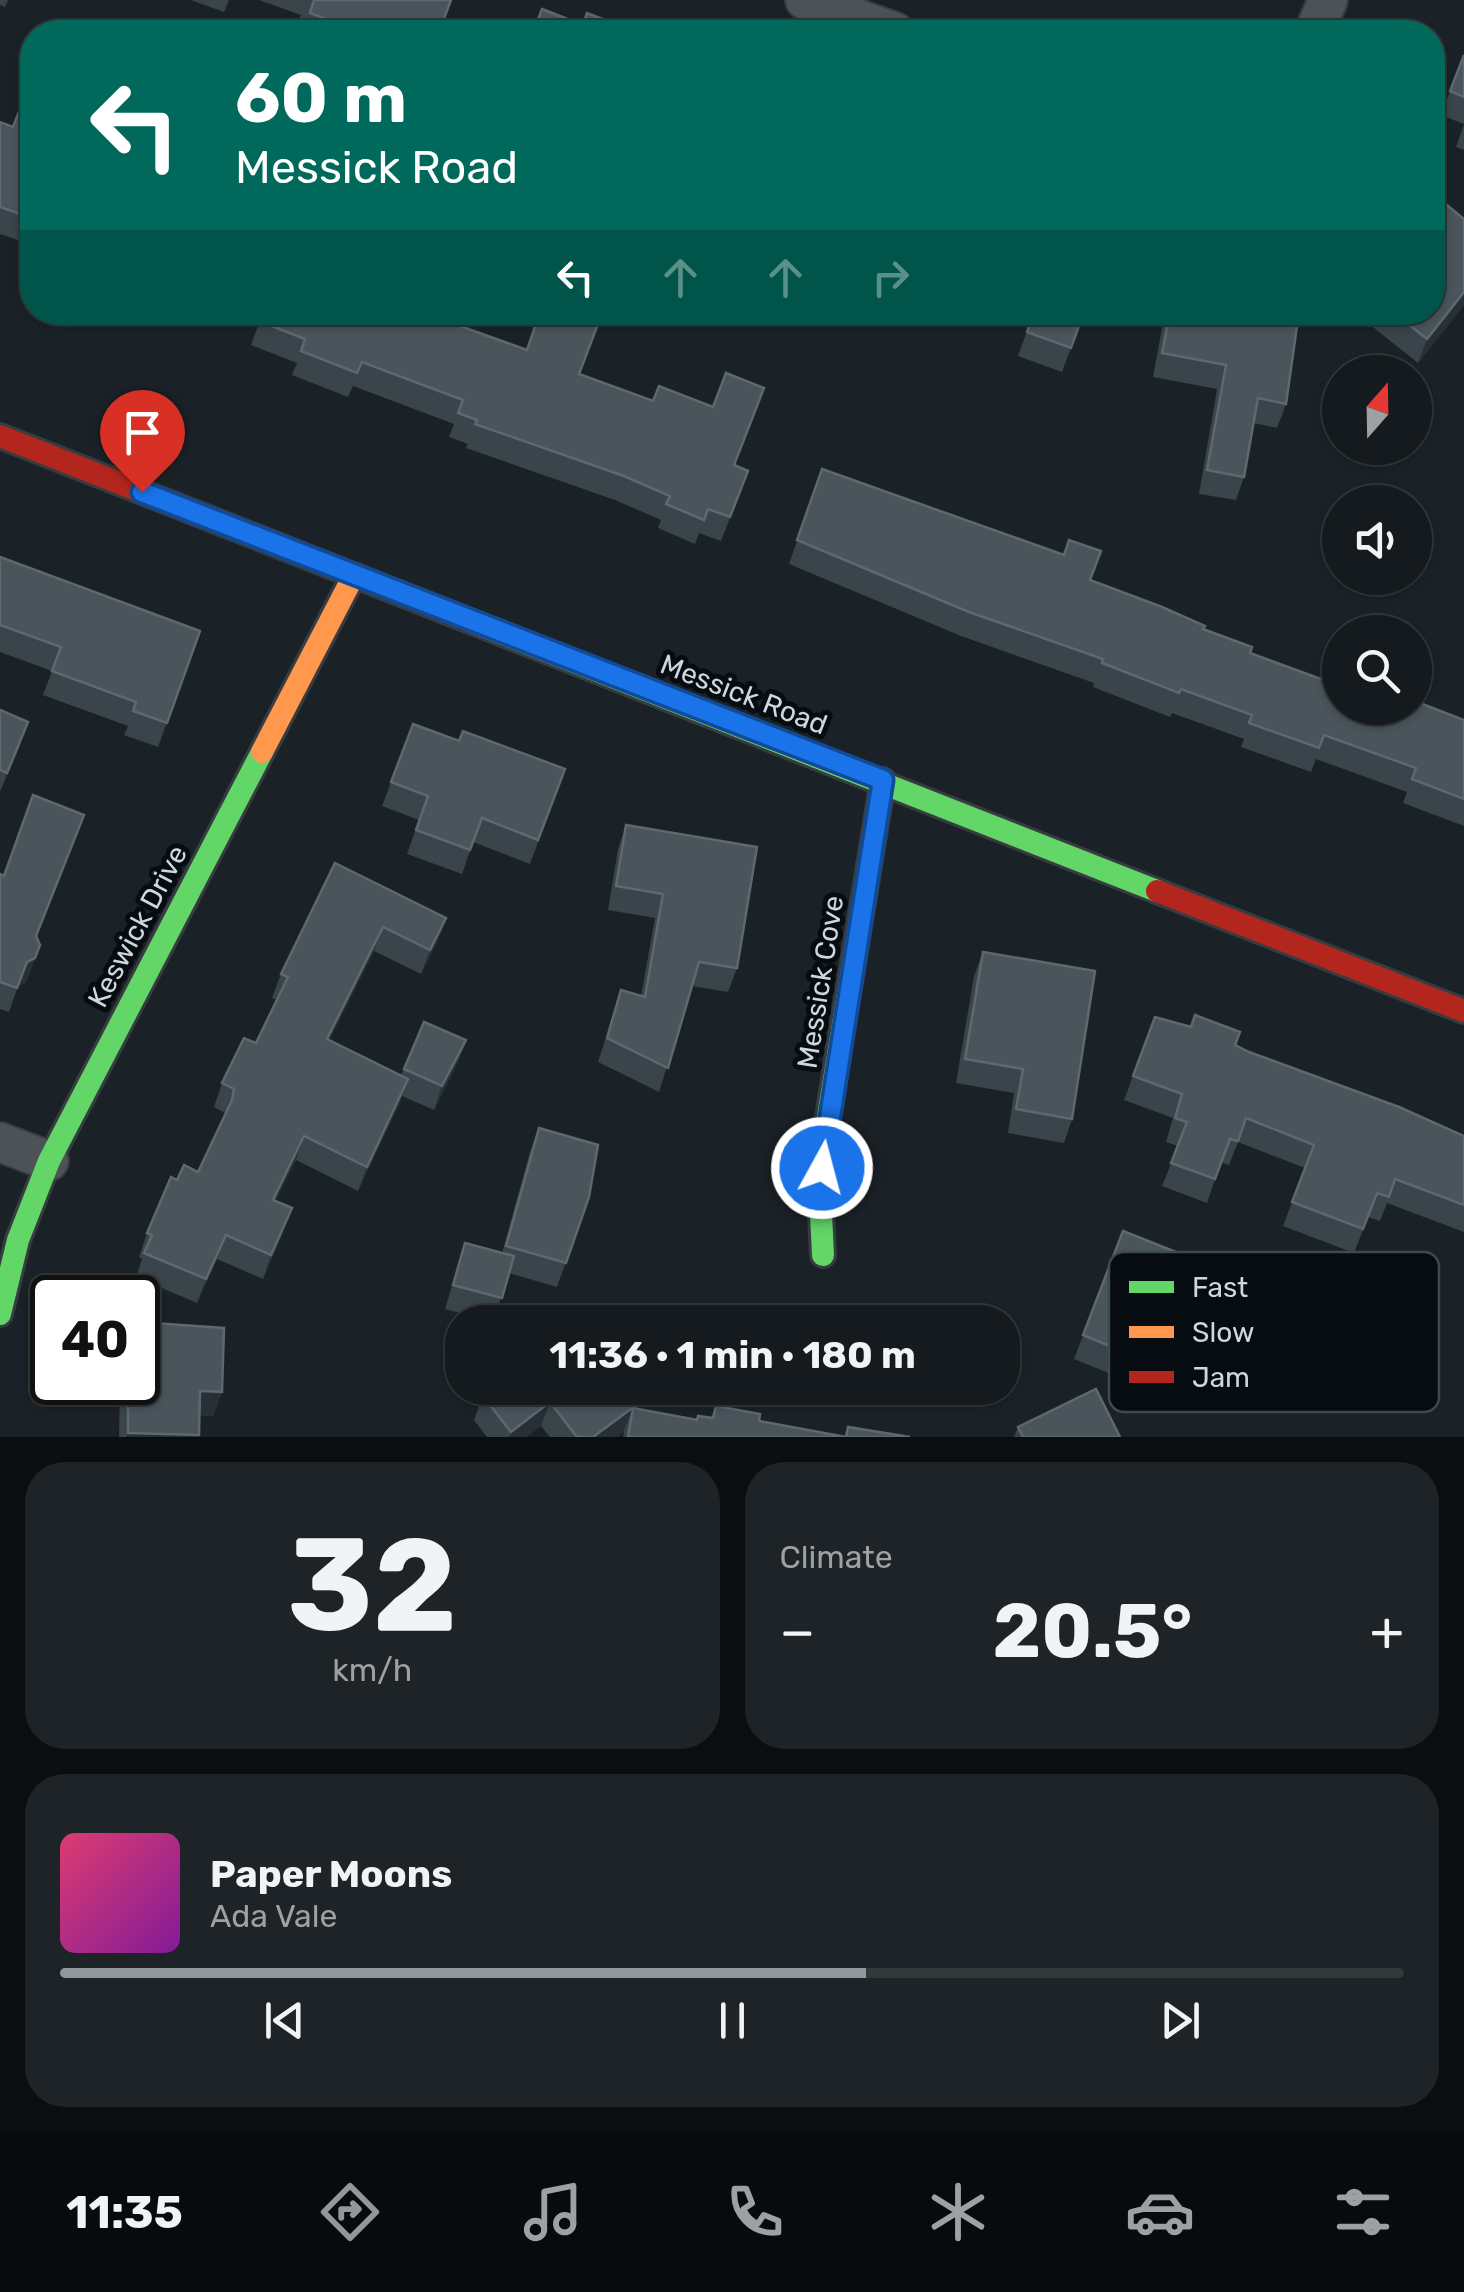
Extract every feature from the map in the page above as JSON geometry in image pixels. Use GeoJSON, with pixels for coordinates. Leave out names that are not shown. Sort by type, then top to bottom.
{"type":"FeatureCollection","features":[{"type":"Feature","properties":{"kind":"street"},"geometry":{"type":"LineString","coordinates":[[805,0],[861,20]]}},
{"type":"Feature","properties":{"kind":"street","name":"Messick Road"},"geometry":{"type":"LineString","coordinates":[[0,436],[1464,1011]]}},
{"type":"Feature","properties":{"kind":"street","name":"Keswick Drive"},"geometry":{"type":"LineString","coordinates":[[0,1314],[18,1240],[48,1160],[354,575]]}},
{"type":"Feature","properties":{"kind":"street","name":"Messick Cove"},"geometry":{"type":"LineString","coordinates":[[823,1255],[820,1194],[824,1141],[883,780]]}},
{"type":"Feature","properties":{"kind":"street"},"geometry":{"type":"LineString","coordinates":[[0,1142],[48,1160]]}},
{"type":"Feature","properties":{"kind":"building"},"geometry":{"type":"Polygon","coordinates":[[[314,0],[451,0],[444,20],[329,20],[310,13],[314,0]]]}},
{"type":"Feature","properties":{"kind":"building"},"geometry":{"type":"Polygon","coordinates":[[[542,9],[570,20],[538,20],[542,9]]]}},
{"type":"Feature","properties":{"kind":"building"},"geometry":{"type":"Polygon","coordinates":[[[587,13],[606,20],[585,20],[587,13]]]}},
{"type":"Feature","properties":{"kind":"building"},"geometry":{"type":"Polygon","coordinates":[[[1464,55],[1464,97],[1450,91],[1464,55]]]}},
{"type":"Feature","properties":{"kind":"building"},"geometry":{"type":"Polygon","coordinates":[[[20,109],[20,214],[0,207],[0,122],[13,127],[20,109]]]}},
{"type":"Feature","properties":{"kind":"building"},"geometry":{"type":"Polygon","coordinates":[[[1447,205],[1464,219],[1464,292],[1445,316],[1447,205]]]}},
{"type":"Feature","properties":{"kind":"building"},"geometry":{"type":"Polygon","coordinates":[[[269,325],[457,325],[527,350],[536,325],[598,325],[579,374],[653,401],[659,386],[713,407],[726,373],[764,388],[734,465],[748,471],[730,517],[708,509],[704,520],[666,504],[670,496],[624,476],[475,424],[477,420],[458,413],[463,400],[362,362],[357,373],[301,351],[305,339],[269,325]]]}},
{"type":"Feature","properties":{"kind":"building"},"geometry":{"type":"Polygon","coordinates":[[[1029,325],[1079,325],[1071,348],[1027,332],[1029,325]]]}},
{"type":"Feature","properties":{"kind":"building"},"geometry":{"type":"Polygon","coordinates":[[[1167,325],[1297,325],[1286,404],[1258,398],[1244,477],[1207,470],[1226,365],[1162,353],[1167,325]]]}},
{"type":"Feature","properties":{"kind":"building"},"geometry":{"type":"Polygon","coordinates":[[[1409,325],[1438,325],[1427,339],[1409,325]]]}},
{"type":"Feature","properties":{"kind":"building"},"geometry":{"type":"Polygon","coordinates":[[[822,469],[1064,555],[1069,540],[1101,551],[1090,580],[1252,647],[1250,653],[1322,679],[1322,725],[1432,725],[1432,708],[1464,720],[1464,799],[1412,779],[1416,768],[1324,735],[1319,748],[1249,723],[1252,715],[1181,689],[1179,693],[1102,663],[1103,659],[969,612],[797,540],[822,469]]]}},
{"type":"Feature","properties":{"kind":"building"},"geometry":{"type":"Polygon","coordinates":[[[0,557],[200,631],[167,723],[133,711],[136,702],[52,671],[61,647],[0,625],[0,557]]]}},
{"type":"Feature","properties":{"kind":"building"},"geometry":{"type":"Polygon","coordinates":[[[0,710],[28,722],[7,773],[0,770],[0,710]]]}},
{"type":"Feature","properties":{"kind":"building"},"geometry":{"type":"Polygon","coordinates":[[[413,724],[459,741],[463,731],[565,769],[538,840],[482,818],[470,850],[416,830],[428,796],[391,782],[413,724]]]}},
{"type":"Feature","properties":{"kind":"building"},"geometry":{"type":"Polygon","coordinates":[[[33,795],[84,815],[36,936],[40,945],[35,958],[27,962],[17,988],[0,982],[0,874],[4,876],[33,795]]]}},
{"type":"Feature","properties":{"kind":"building"},"geometry":{"type":"Polygon","coordinates":[[[626,825],[757,847],[737,968],[699,962],[668,1068],[607,1038],[621,990],[645,997],[663,894],[616,886],[626,825]]]}},
{"type":"Feature","properties":{"kind":"building"},"geometry":{"type":"Polygon","coordinates":[[[335,863],[446,918],[430,950],[383,927],[327,1039],[408,1079],[367,1167],[304,1136],[273,1200],[292,1208],[271,1255],[226,1235],[206,1279],[144,1253],[152,1235],[147,1233],[171,1177],[177,1180],[184,1165],[198,1172],[232,1100],[234,1089],[222,1083],[244,1038],[256,1043],[288,977],[281,974],[335,863]]]}},
{"type":"Feature","properties":{"kind":"building"},"geometry":{"type":"Polygon","coordinates":[[[983,952],[1095,971],[1072,1119],[1016,1109],[1023,1069],[965,1059],[983,952]]]}},
{"type":"Feature","properties":{"kind":"building"},"geometry":{"type":"Polygon","coordinates":[[[1195,1015],[1240,1032],[1235,1045],[1249,1052],[1399,1107],[1464,1136],[1464,1205],[1395,1179],[1389,1197],[1377,1193],[1363,1229],[1292,1202],[1314,1145],[1246,1118],[1238,1141],[1230,1139],[1215,1179],[1171,1163],[1187,1122],[1175,1118],[1182,1094],[1133,1076],[1155,1017],[1191,1027],[1195,1015]]]}},
{"type":"Feature","properties":{"kind":"building"},"geometry":{"type":"Polygon","coordinates":[[[424,1022],[466,1040],[442,1086],[404,1069],[424,1022]]]}},
{"type":"Feature","properties":{"kind":"building"},"geometry":{"type":"Polygon","coordinates":[[[539,1128],[598,1145],[589,1197],[566,1263],[506,1246],[539,1128]]]}},
{"type":"Feature","properties":{"kind":"building"},"geometry":{"type":"Polygon","coordinates":[[[1123,1231],[1176,1252],[1115,1252],[1123,1231]]]}},
{"type":"Feature","properties":{"kind":"building"},"geometry":{"type":"Polygon","coordinates":[[[465,1243],[514,1256],[502,1298],[453,1285],[465,1243]]]}},
{"type":"Feature","properties":{"kind":"building"},"geometry":{"type":"Polygon","coordinates":[[[1109,1267],[1109,1346],[1083,1335],[1109,1267]]]}},
{"type":"Feature","properties":{"kind":"building"},"geometry":{"type":"Polygon","coordinates":[[[160,1324],[224,1328],[222,1392],[200,1391],[199,1435],[128,1433],[128,1405],[160,1405],[160,1324]]]}},
{"type":"Feature","properties":{"kind":"building"},"geometry":{"type":"Polygon","coordinates":[[[1096,1389],[1120,1437],[1023,1437],[1018,1427],[1096,1389]]]}},
{"type":"Feature","properties":{"kind":"building"},"geometry":{"type":"Polygon","coordinates":[[[490,1405],[546,1405],[511,1432],[490,1405]]]}},
{"type":"Feature","properties":{"kind":"building"},"geometry":{"type":"Polygon","coordinates":[[[552,1405],[636,1405],[593,1437],[577,1437],[552,1405]]]}},
{"type":"Feature","properties":{"kind":"building"},"geometry":{"type":"Polygon","coordinates":[[[716,1406],[760,1414],[759,1421],[846,1437],[628,1437],[633,1408],[697,1420],[698,1416],[713,1418],[716,1406]]]}},
{"type":"Feature","properties":{"kind":"building"},"geometry":{"type":"Polygon","coordinates":[[[848,1427],[910,1437],[846,1437],[848,1427]]]}},
{"type":"Feature","properties":{"kind":"traffic: fast"},"geometry":{"type":"LineString","coordinates":[[470,621],[1157,891]]}},
{"type":"Feature","properties":{"kind":"traffic: fast"},"geometry":{"type":"LineString","coordinates":[[0,1314],[18,1240],[49,1161],[262,752]]}},
{"type":"Feature","properties":{"kind":"traffic: fast"},"geometry":{"type":"LineString","coordinates":[[823,1255],[820,1194],[824,1141],[883,780]]}},
{"type":"Feature","properties":{"kind":"traffic: slow"},"geometry":{"type":"LineString","coordinates":[[262,752],[354,575]]}},
{"type":"Feature","properties":{"kind":"traffic: jam"},"geometry":{"type":"LineString","coordinates":[[0,436],[470,621]]}},
{"type":"Feature","properties":{"kind":"traffic: jam"},"geometry":{"type":"LineString","coordinates":[[1157,891],[1464,1011]]}},
{"type":"Feature","properties":{"kind":"route"},"geometry":{"type":"LineString","coordinates":[[142,492],[883,780],[822,1168]]}}]}
